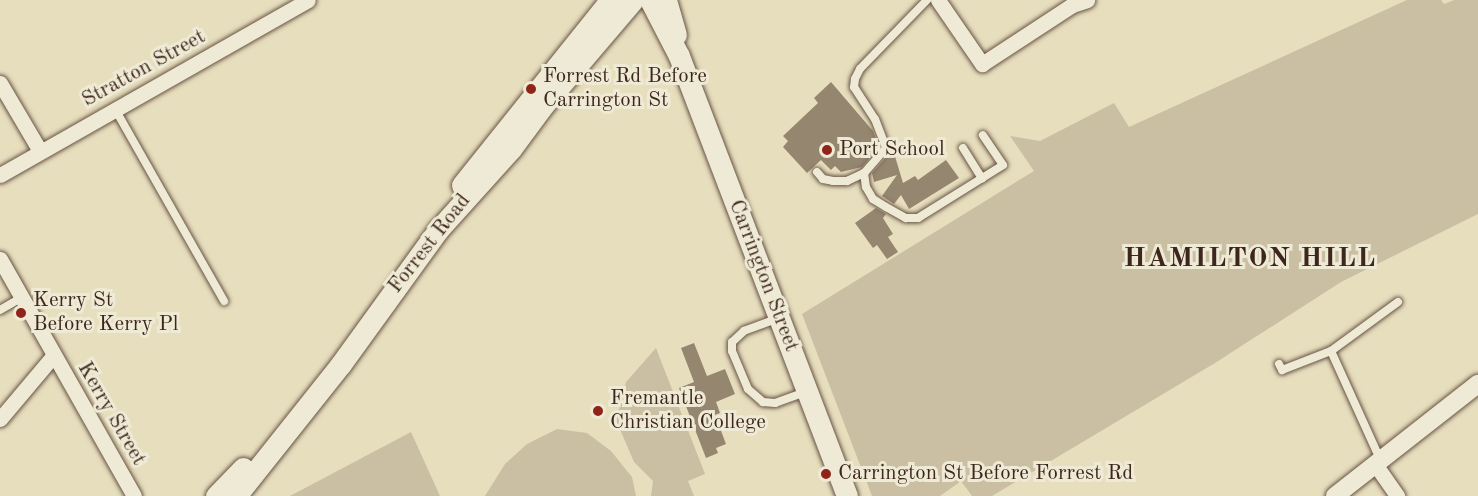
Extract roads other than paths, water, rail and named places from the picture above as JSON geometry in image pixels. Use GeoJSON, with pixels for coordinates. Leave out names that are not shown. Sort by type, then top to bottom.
{"type":"FeatureCollection","features":[{"type":"Feature","properties":{"kind":"main road","name":"Forrest Road"},"geometry":{"type":"LineString","coordinates":[[216,496],[254,455],[330,363],[404,258],[610,0]]}},
{"type":"Feature","properties":{"kind":"main road","name":"Forrest Road"},"geometry":{"type":"LineString","coordinates":[[236,496],[346,357],[438,230],[511,149],[542,107],[633,0]]}},
{"type":"Feature","properties":{"kind":"main road","name":"Carrington Street"},"geometry":{"type":"LineString","coordinates":[[650,0],[679,56],[847,496]]}},
{"type":"Feature","properties":{"kind":"main road","name":"Carrington Street"},"geometry":{"type":"LineString","coordinates":[[666,0],[675,23],[679,56]]}},
{"type":"Feature","properties":{"kind":"street","name":"Stratton Street"},"geometry":{"type":"LineString","coordinates":[[0,174],[308,0]]}},
{"type":"Feature","properties":{"kind":"street"},"geometry":{"type":"LineString","coordinates":[[939,0],[982,64],[1072,5],[1087,0]]}},
{"type":"Feature","properties":{"kind":"street"},"geometry":{"type":"LineString","coordinates":[[0,83],[40,151]]}},
{"type":"Feature","properties":{"kind":"street","name":"Kerry Street"},"geometry":{"type":"LineString","coordinates":[[0,259],[134,496]]}},
{"type":"Feature","properties":{"kind":"street"},"geometry":{"type":"LineString","coordinates":[[0,419],[53,356]]}},
{"type":"Feature","properties":{"kind":"street"},"geometry":{"type":"LineString","coordinates":[[1335,496],[1478,384]]}},
{"type":"Feature","properties":{"kind":"street"},"geometry":{"type":"LineString","coordinates":[[1378,462],[1397,496]]}},
{"type":"Feature","properties":{"kind":"lane"},"geometry":{"type":"LineString","coordinates":[[817,172],[823,179],[832,182],[847,181],[864,173],[886,148],[875,119],[854,87],[855,79],[860,69],[927,0]]}},
{"type":"Feature","properties":{"kind":"lane"},"geometry":{"type":"LineString","coordinates":[[115,109],[224,301]]}},
{"type":"Feature","properties":{"kind":"lane"},"geometry":{"type":"LineString","coordinates":[[864,173],[873,199],[906,218],[918,218],[1003,165],[983,135]]}},
{"type":"Feature","properties":{"kind":"lane"},"geometry":{"type":"LineString","coordinates":[[963,148],[982,177]]}},
{"type":"Feature","properties":{"kind":"lane"},"geometry":{"type":"LineString","coordinates":[[0,310],[21,298]]}},
{"type":"Feature","properties":{"kind":"lane"},"geometry":{"type":"LineString","coordinates":[[1280,364],[1282,370],[1331,351],[1398,302]]}},
{"type":"Feature","properties":{"kind":"lane"},"geometry":{"type":"LineString","coordinates":[[779,318],[744,330],[732,342],[732,351],[748,389],[763,402],[775,403],[807,391]]}},
{"type":"Feature","properties":{"kind":"lane"},"geometry":{"type":"LineString","coordinates":[[1331,351],[1378,462]]}},
{"type":"Feature","properties":{"kind":"place","name":"Forrest Rd Before Carrington St"},"geometry":{"type":"Point","coordinates":[531,89]}},
{"type":"Feature","properties":{"kind":"place","name":"Port School"},"geometry":{"type":"Point","coordinates":[827,150]}},
{"type":"Feature","properties":{"kind":"place","name":"Kerry St Before Kerry Pl"},"geometry":{"type":"Point","coordinates":[21,313]}},
{"type":"Feature","properties":{"kind":"place","name":"Fremantle Christian College"},"geometry":{"type":"Point","coordinates":[598,411]}},
{"type":"Feature","properties":{"kind":"place","name":"Carrington St Before Forrest Rd"},"geometry":{"type":"Point","coordinates":[826,474]}},
{"type":"Feature","properties":{"kind":"district","name":"HAMILTON HILL"},"geometry":{"type":"Point","coordinates":[1250,259]}}]}
